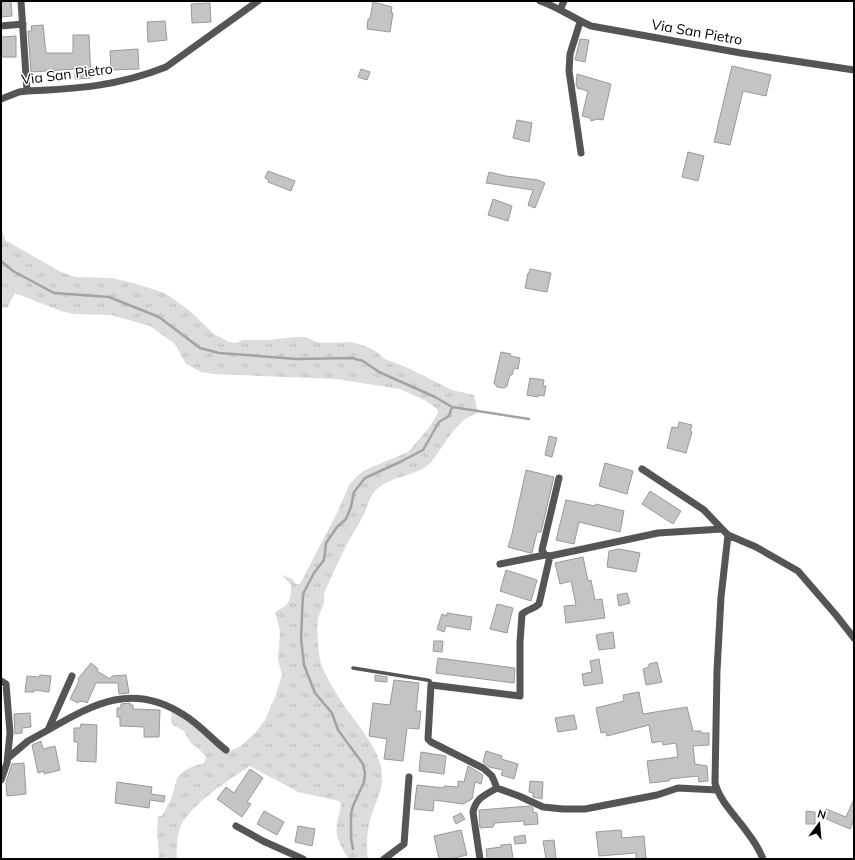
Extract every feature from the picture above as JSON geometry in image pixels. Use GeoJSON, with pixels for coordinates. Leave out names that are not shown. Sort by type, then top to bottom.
{"type":"FeatureCollection","features":[{"type":"Feature","properties":{"kind":"street"},"geometry":{"type":"LineString","coordinates":[[21,1],[27,91]]}},
{"type":"Feature","properties":{"kind":"street","name":"Via San Pietro"},"geometry":{"type":"LineString","coordinates":[[1,98],[19,92],[74,89],[103,85],[150,73],[166,67],[258,1]]}},
{"type":"Feature","properties":{"kind":"street","name":"Via San Pietro"},"geometry":{"type":"LineString","coordinates":[[540,1],[590,26],[748,54],[854,70]]}},
{"type":"Feature","properties":{"kind":"street"},"geometry":{"type":"LineString","coordinates":[[560,10],[564,1]]}},
{"type":"Feature","properties":{"kind":"street"},"geometry":{"type":"LineString","coordinates":[[580,22],[568,61],[581,154]]}},
{"type":"Feature","properties":{"kind":"street"},"geometry":{"type":"LineString","coordinates":[[1,26],[23,24]]}},
{"type":"Feature","properties":{"kind":"street"},"geometry":{"type":"LineString","coordinates":[[642,469],[704,510],[728,535],[756,547],[798,571],[854,638]]}},
{"type":"Feature","properties":{"kind":"street"},"geometry":{"type":"LineString","coordinates":[[548,555],[542,550],[559,478]]}},
{"type":"Feature","properties":{"kind":"street"},"geometry":{"type":"LineString","coordinates":[[500,564],[658,533],[722,529]]}},
{"type":"Feature","properties":{"kind":"street"},"geometry":{"type":"LineString","coordinates":[[728,535],[721,597],[714,776],[716,790],[758,848],[763,859]]}},
{"type":"Feature","properties":{"kind":"street"},"geometry":{"type":"LineString","coordinates":[[548,555],[539,604],[535,608],[527,610],[522,614],[520,642],[520,696],[431,685],[428,739],[431,742],[488,771],[497,788],[543,806],[563,809],[585,809],[657,795],[678,788],[716,790]]}},
{"type":"Feature","properties":{"kind":"street"},"geometry":{"type":"LineString","coordinates":[[48,730],[72,676]]}},
{"type":"Feature","properties":{"kind":"street"},"geometry":{"type":"LineString","coordinates":[[1,681],[6,684],[10,733],[8,758],[1,780]]}},
{"type":"Feature","properties":{"kind":"street"},"geometry":{"type":"LineString","coordinates":[[8,758],[28,741],[80,711],[107,702],[138,697],[154,700],[169,706],[185,716],[226,750]]}},
{"type":"Feature","properties":{"kind":"street"},"geometry":{"type":"LineString","coordinates":[[384,859],[404,844],[409,777]]}},
{"type":"Feature","properties":{"kind":"street"},"geometry":{"type":"LineString","coordinates":[[480,859],[473,812],[475,804],[479,799],[497,788]]}},
{"type":"Feature","properties":{"kind":"street"},"geometry":{"type":"LineString","coordinates":[[236,826],[263,841],[303,859]]}},
{"type":"Feature","properties":{"kind":"lane"},"geometry":{"type":"LineString","coordinates":[[354,668],[427,680],[430,681],[431,685]]}},
{"type":"Feature","properties":{"kind":"green space"},"geometry":{"type":"Polygon","coordinates":[[[1,226],[5,240],[61,272],[76,277],[112,278],[165,293],[190,311],[214,334],[229,342],[235,343],[244,340],[305,337],[317,342],[326,343],[351,342],[374,350],[385,359],[408,368],[452,390],[474,395],[478,413],[464,420],[458,426],[427,466],[414,473],[387,482],[374,492],[336,566],[324,593],[324,603],[318,619],[318,643],[322,667],[335,691],[372,745],[381,766],[381,787],[368,829],[368,859],[349,859],[341,847],[336,828],[341,806],[339,801],[298,792],[250,766],[210,794],[185,819],[178,836],[177,859],[159,859],[157,832],[158,816],[162,816],[172,797],[177,778],[189,768],[204,763],[206,757],[190,742],[184,731],[173,725],[171,722],[172,710],[181,715],[228,752],[241,746],[255,733],[265,720],[275,697],[282,675],[278,660],[280,631],[275,612],[289,602],[291,585],[282,575],[292,579],[296,584],[300,584],[337,513],[349,485],[365,470],[408,452],[428,429],[438,413],[437,409],[426,401],[400,389],[336,379],[214,374],[201,372],[186,364],[175,344],[150,326],[111,315],[74,314],[61,311],[15,293],[7,308],[1,307],[1,226]]]}},
{"type":"Feature","properties":{"kind":"building"},"geometry":{"type":"Polygon","coordinates":[[[11,1],[12,16],[1,17],[1,2],[11,1]]]}},
{"type":"Feature","properties":{"kind":"building"},"geometry":{"type":"Polygon","coordinates":[[[373,2],[392,7],[391,13],[393,13],[390,32],[367,29],[373,2]]]}},
{"type":"Feature","properties":{"kind":"building"},"geometry":{"type":"Polygon","coordinates":[[[210,3],[211,22],[192,23],[191,4],[210,3]]]}},
{"type":"Feature","properties":{"kind":"building"},"geometry":{"type":"Polygon","coordinates":[[[165,21],[167,40],[148,42],[147,22],[165,21]]]}},
{"type":"Feature","properties":{"kind":"building"},"geometry":{"type":"Polygon","coordinates":[[[43,25],[46,53],[73,53],[73,35],[89,35],[91,78],[75,79],[75,69],[31,72],[28,31],[32,31],[31,26],[43,25]]]}},
{"type":"Feature","properties":{"kind":"building"},"geometry":{"type":"Polygon","coordinates":[[[16,36],[16,57],[1,57],[1,37],[16,36]]]}},
{"type":"Feature","properties":{"kind":"building"},"geometry":{"type":"Polygon","coordinates":[[[580,39],[589,40],[585,62],[575,60],[580,39]]]}},
{"type":"Feature","properties":{"kind":"building"},"geometry":{"type":"Polygon","coordinates":[[[138,49],[139,69],[111,70],[110,51],[138,49]]]}},
{"type":"Feature","properties":{"kind":"building"},"geometry":{"type":"Polygon","coordinates":[[[732,66],[771,75],[766,96],[743,91],[730,145],[714,142],[732,66]]]}},
{"type":"Feature","properties":{"kind":"building"},"geometry":{"type":"Polygon","coordinates":[[[361,69],[370,72],[367,80],[358,77],[361,69]]]}},
{"type":"Feature","properties":{"kind":"building"},"geometry":{"type":"Polygon","coordinates":[[[577,74],[611,84],[603,120],[597,119],[591,121],[590,118],[582,116],[588,91],[577,88],[577,74]]]}},
{"type":"Feature","properties":{"kind":"building"},"geometry":{"type":"Polygon","coordinates":[[[517,120],[532,123],[529,142],[513,138],[517,120]]]}},
{"type":"Feature","properties":{"kind":"building"},"geometry":{"type":"Polygon","coordinates":[[[688,152],[704,156],[698,181],[682,177],[688,152]]]}},
{"type":"Feature","properties":{"kind":"building"},"geometry":{"type":"Polygon","coordinates":[[[268,171],[295,181],[291,191],[268,182],[269,180],[265,178],[268,171]]]}},
{"type":"Feature","properties":{"kind":"building"},"geometry":{"type":"Polygon","coordinates":[[[489,172],[506,176],[538,180],[545,183],[535,208],[528,205],[533,190],[486,183],[489,172]]]}},
{"type":"Feature","properties":{"kind":"building"},"geometry":{"type":"Polygon","coordinates":[[[493,199],[512,206],[508,221],[488,215],[493,199]]]}},
{"type":"Feature","properties":{"kind":"building"},"geometry":{"type":"Polygon","coordinates":[[[530,269],[551,273],[547,292],[525,288],[530,269]]]}},
{"type":"Feature","properties":{"kind":"building"},"geometry":{"type":"Polygon","coordinates":[[[501,352],[520,358],[518,369],[514,368],[507,386],[504,388],[497,387],[494,383],[501,352]]]}},
{"type":"Feature","properties":{"kind":"building"},"geometry":{"type":"Polygon","coordinates":[[[530,378],[544,380],[543,386],[546,386],[544,396],[538,395],[538,397],[527,395],[530,378]]]}},
{"type":"Feature","properties":{"kind":"building"},"geometry":{"type":"Polygon","coordinates":[[[679,422],[692,425],[690,431],[692,432],[686,453],[667,448],[672,427],[678,428],[679,422]]]}},
{"type":"Feature","properties":{"kind":"building"},"geometry":{"type":"Polygon","coordinates":[[[549,436],[557,438],[552,457],[545,455],[549,436]]]}},
{"type":"Feature","properties":{"kind":"building"},"geometry":{"type":"Polygon","coordinates":[[[605,463],[633,471],[627,494],[599,486],[605,463]]]}},
{"type":"Feature","properties":{"kind":"building"},"geometry":{"type":"Polygon","coordinates":[[[526,470],[554,477],[541,532],[537,532],[532,553],[508,547],[526,470]]]}},
{"type":"Feature","properties":{"kind":"building"},"geometry":{"type":"Polygon","coordinates":[[[650,491],[681,511],[673,524],[642,504],[650,491]]]}},
{"type":"Feature","properties":{"kind":"building"},"geometry":{"type":"Polygon","coordinates":[[[566,500],[595,506],[596,504],[624,511],[620,532],[579,522],[574,544],[556,540],[566,500]]]}},
{"type":"Feature","properties":{"kind":"building"},"geometry":{"type":"Polygon","coordinates":[[[619,549],[640,553],[636,572],[607,567],[609,551],[619,549]]]}},
{"type":"Feature","properties":{"kind":"building"},"geometry":{"type":"Polygon","coordinates":[[[583,557],[588,581],[591,580],[595,600],[602,599],[605,618],[566,623],[564,606],[576,605],[571,581],[560,584],[555,563],[583,557]]]}},
{"type":"Feature","properties":{"kind":"building"},"geometry":{"type":"Polygon","coordinates":[[[506,570],[537,580],[531,601],[500,591],[506,570]]]}},
{"type":"Feature","properties":{"kind":"building"},"geometry":{"type":"Polygon","coordinates":[[[627,593],[630,603],[619,606],[617,595],[627,593]]]}},
{"type":"Feature","properties":{"kind":"building"},"geometry":{"type":"Polygon","coordinates":[[[497,604],[513,608],[507,633],[490,629],[497,604]]]}},
{"type":"Feature","properties":{"kind":"building"},"geometry":{"type":"Polygon","coordinates":[[[447,613],[472,617],[470,630],[446,626],[444,632],[437,629],[442,614],[447,616],[447,613]]]}},
{"type":"Feature","properties":{"kind":"building"},"geometry":{"type":"Polygon","coordinates":[[[613,632],[615,648],[599,650],[596,635],[613,632]]]}},
{"type":"Feature","properties":{"kind":"building"},"geometry":{"type":"Polygon","coordinates":[[[434,641],[443,641],[442,652],[433,651],[434,641]]]}},
{"type":"Feature","properties":{"kind":"building"},"geometry":{"type":"Polygon","coordinates":[[[438,658],[515,668],[514,683],[436,673],[438,658]]]}},
{"type":"Feature","properties":{"kind":"building"},"geometry":{"type":"Polygon","coordinates":[[[599,659],[603,683],[584,686],[582,674],[592,672],[590,661],[599,659]]]}},
{"type":"Feature","properties":{"kind":"building"},"geometry":{"type":"Polygon","coordinates":[[[657,662],[662,682],[646,685],[643,669],[649,667],[649,664],[657,662]]]}},
{"type":"Feature","properties":{"kind":"building"},"geometry":{"type":"Polygon","coordinates":[[[91,663],[98,669],[97,671],[110,679],[112,676],[126,675],[129,693],[119,694],[118,683],[96,683],[87,703],[79,701],[78,703],[70,699],[79,681],[78,679],[91,663]]]}},
{"type":"Feature","properties":{"kind":"building"},"geometry":{"type":"Polygon","coordinates":[[[40,675],[51,676],[49,692],[34,690],[34,692],[25,692],[27,676],[39,677],[40,675]]]}},
{"type":"Feature","properties":{"kind":"building"},"geometry":{"type":"Polygon","coordinates":[[[375,675],[387,677],[387,682],[375,681],[375,675]]]}},
{"type":"Feature","properties":{"kind":"building"},"geometry":{"type":"Polygon","coordinates":[[[394,680],[419,683],[416,711],[421,711],[419,729],[407,728],[403,761],[384,759],[387,739],[369,736],[373,703],[390,705],[394,680]]]}},
{"type":"Feature","properties":{"kind":"building"},"geometry":{"type":"Polygon","coordinates":[[[639,692],[643,714],[687,707],[693,731],[709,733],[709,745],[693,746],[695,764],[707,766],[708,781],[699,782],[698,776],[669,779],[669,781],[650,783],[647,761],[678,757],[676,743],[663,745],[662,741],[652,743],[649,725],[607,736],[606,732],[601,733],[596,708],[624,701],[623,695],[639,692]]]}},
{"type":"Feature","properties":{"kind":"building"},"geometry":{"type":"Polygon","coordinates":[[[130,703],[130,705],[133,705],[133,709],[160,710],[159,737],[144,737],[144,727],[120,726],[120,717],[117,717],[117,708],[121,708],[121,704],[130,703]]]}},
{"type":"Feature","properties":{"kind":"building"},"geometry":{"type":"Polygon","coordinates":[[[30,713],[31,727],[22,728],[22,733],[15,734],[14,714],[30,713]]]}},
{"type":"Feature","properties":{"kind":"building"},"geometry":{"type":"Polygon","coordinates":[[[574,715],[577,729],[558,732],[555,718],[574,715]]]}},
{"type":"Feature","properties":{"kind":"building"},"geometry":{"type":"Polygon","coordinates":[[[81,724],[97,725],[96,762],[77,761],[78,742],[74,742],[74,728],[80,728],[81,724]]]}},
{"type":"Feature","properties":{"kind":"building"},"geometry":{"type":"Polygon","coordinates":[[[41,741],[43,749],[55,746],[60,770],[44,774],[44,771],[38,773],[32,745],[41,741]]]}},
{"type":"Feature","properties":{"kind":"building"},"geometry":{"type":"Polygon","coordinates":[[[486,751],[502,756],[501,759],[518,764],[514,779],[501,775],[503,770],[489,767],[483,762],[486,751]]]}},
{"type":"Feature","properties":{"kind":"building"},"geometry":{"type":"Polygon","coordinates":[[[421,752],[446,756],[444,774],[419,771],[421,752]]]}},
{"type":"Feature","properties":{"kind":"building"},"geometry":{"type":"Polygon","coordinates":[[[24,763],[26,794],[7,796],[6,782],[12,764],[24,763]]]}},
{"type":"Feature","properties":{"kind":"building"},"geometry":{"type":"Polygon","coordinates":[[[468,766],[483,775],[481,784],[475,782],[472,799],[463,804],[434,800],[433,811],[414,809],[417,785],[444,788],[444,786],[458,787],[458,781],[464,782],[468,766]]]}},
{"type":"Feature","properties":{"kind":"building"},"geometry":{"type":"Polygon","coordinates":[[[250,769],[263,778],[247,802],[251,804],[242,817],[217,799],[226,787],[234,793],[250,769]]]}},
{"type":"Feature","properties":{"kind":"building"},"geometry":{"type":"Polygon","coordinates":[[[530,781],[543,782],[542,799],[533,797],[533,793],[529,792],[530,781]]]}},
{"type":"Feature","properties":{"kind":"building"},"geometry":{"type":"Polygon","coordinates":[[[117,782],[152,787],[151,794],[165,796],[164,802],[150,800],[149,808],[115,803],[117,782]]]}},
{"type":"Feature","properties":{"kind":"building"},"geometry":{"type":"Polygon","coordinates":[[[854,799],[854,820],[850,829],[822,817],[826,809],[846,817],[854,799]]]}},
{"type":"Feature","properties":{"kind":"building"},"geometry":{"type":"Polygon","coordinates":[[[530,806],[533,808],[533,812],[537,813],[538,824],[524,825],[524,821],[495,823],[493,827],[480,828],[479,810],[530,806]]]}},
{"type":"Feature","properties":{"kind":"building"},"geometry":{"type":"Polygon","coordinates":[[[264,811],[284,822],[277,835],[257,824],[264,811]]]}},
{"type":"Feature","properties":{"kind":"building"},"geometry":{"type":"Polygon","coordinates":[[[806,811],[815,812],[815,824],[806,824],[806,811]]]}},
{"type":"Feature","properties":{"kind":"building"},"geometry":{"type":"Polygon","coordinates":[[[461,813],[465,819],[456,824],[453,817],[461,813]]]}},
{"type":"Feature","properties":{"kind":"building"},"geometry":{"type":"Polygon","coordinates":[[[298,826],[315,829],[312,846],[295,842],[298,826]]]}},
{"type":"Feature","properties":{"kind":"building"},"geometry":{"type":"Polygon","coordinates":[[[461,830],[467,855],[450,859],[439,859],[434,836],[461,830]]]}},
{"type":"Feature","properties":{"kind":"building"},"geometry":{"type":"Polygon","coordinates":[[[621,830],[622,838],[644,836],[646,858],[636,859],[636,853],[599,856],[596,832],[621,830]]]}},
{"type":"Feature","properties":{"kind":"building"},"geometry":{"type":"Polygon","coordinates":[[[525,835],[526,843],[515,844],[514,837],[525,835]]]}},
{"type":"Feature","properties":{"kind":"building"},"geometry":{"type":"Polygon","coordinates":[[[554,840],[556,859],[546,859],[543,841],[554,840]]]}},
{"type":"Feature","properties":{"kind":"building"},"geometry":{"type":"Polygon","coordinates":[[[511,844],[513,859],[487,859],[486,849],[511,844]]]}},
{"type":"Feature","properties":{"kind":"waterway"},"geometry":{"type":"LineString","coordinates":[[1,261],[13,271],[54,293],[109,297],[159,317],[200,348],[219,353],[297,359],[352,358],[363,361],[379,372],[435,397],[452,407],[529,419]]}},
{"type":"Feature","properties":{"kind":"waterway"},"geometry":{"type":"LineString","coordinates":[[353,849],[351,838],[351,814],[364,782],[365,773],[363,764],[338,730],[332,713],[315,693],[304,665],[301,638],[303,594],[314,573],[324,560],[326,543],[337,527],[346,519],[351,507],[354,492],[365,478],[423,450],[439,422],[449,416],[452,407]]}}]}
